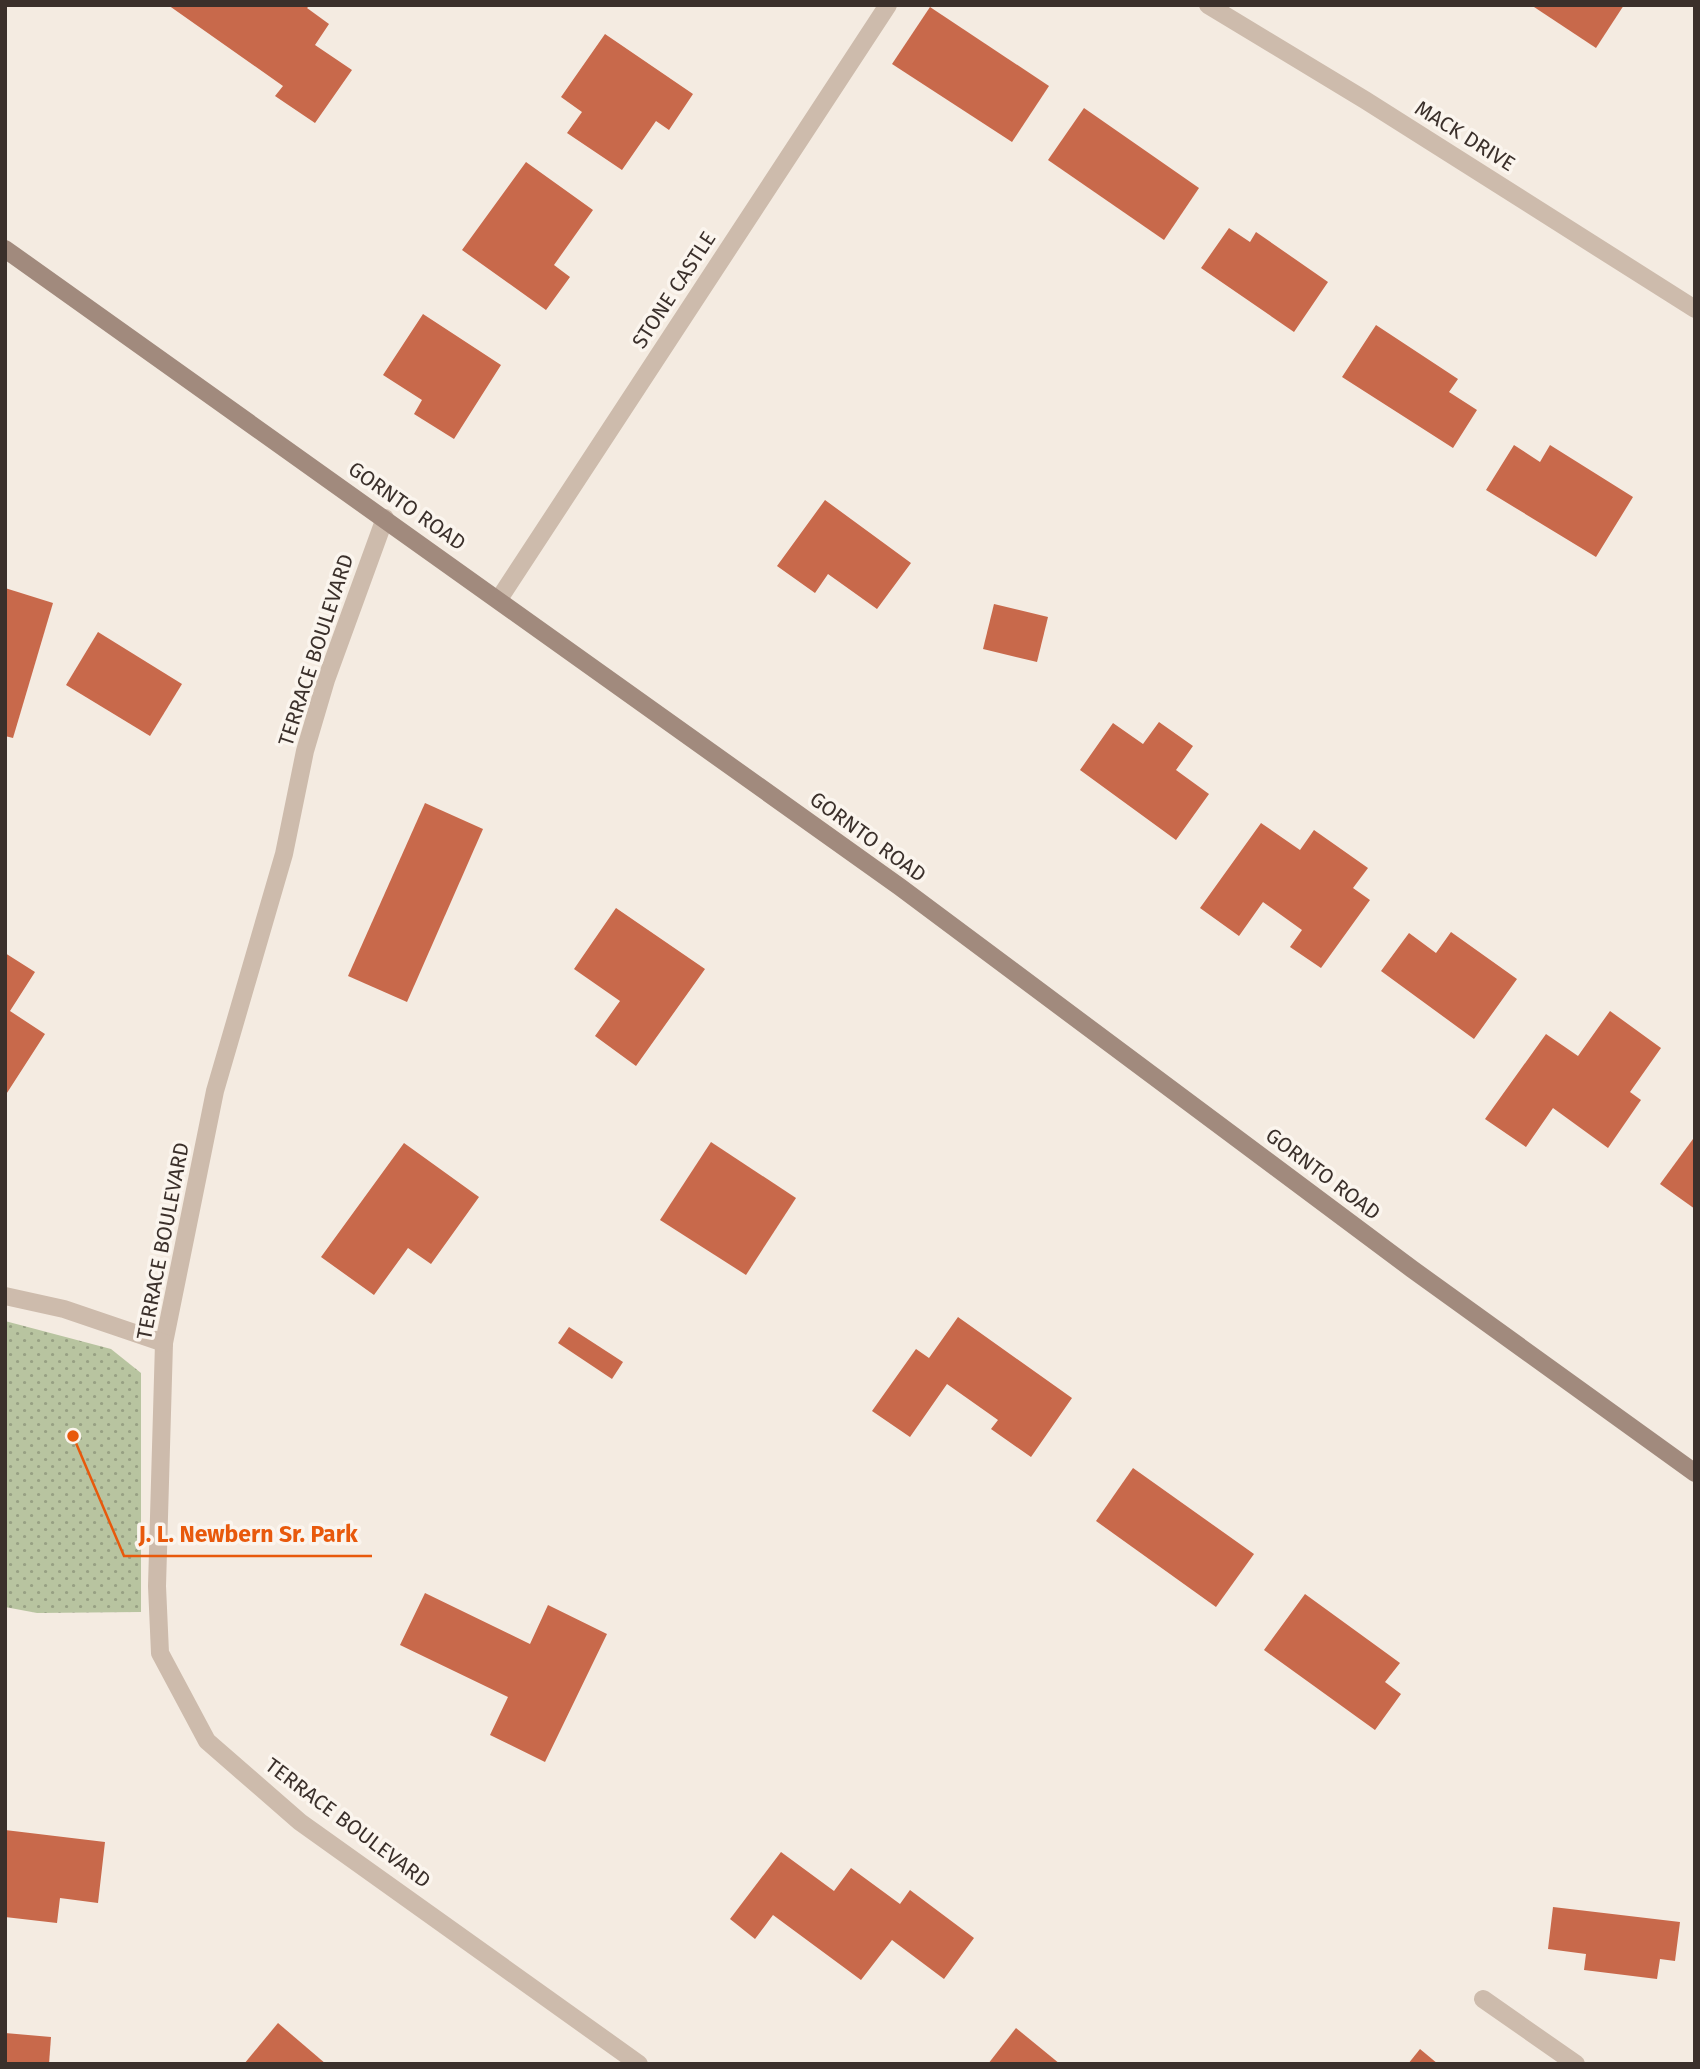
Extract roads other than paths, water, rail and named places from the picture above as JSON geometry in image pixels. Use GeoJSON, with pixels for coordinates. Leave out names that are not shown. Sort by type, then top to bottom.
{"type":"FeatureCollection","features":[{"type":"Feature","properties":{"kind":"main road","name":"GORNTO ROAD"},"geometry":{"type":"LineString","coordinates":[[5,249],[900,887],[1401,1261],[1695,1473]]}},
{"type":"Feature","properties":{"kind":"street","name":"STONE CASTLE"},"geometry":{"type":"LineString","coordinates":[[499,599],[888,5]]}},
{"type":"Feature","properties":{"kind":"street","name":"MACK DRIVE"},"geometry":{"type":"LineString","coordinates":[[1208,5],[1365,100],[1695,309]]}},
{"type":"Feature","properties":{"kind":"street","name":"TERRACE BOULEVARD"},"geometry":{"type":"LineString","coordinates":[[385,518],[326,680],[305,751],[284,854],[215,1091],[164,1343],[157,1586],[160,1653],[206,1741],[300,1822],[639,2064]]}},
{"type":"Feature","properties":{"kind":"street"},"geometry":{"type":"LineString","coordinates":[[5,1296],[64,1308],[164,1343]]}},
{"type":"Feature","properties":{"kind":"street"},"geometry":{"type":"LineString","coordinates":[[1483,1999],[1576,2064]]}},
{"type":"Feature","properties":{"kind":"place","name":"J. L. Newbern Sr. Park"},"geometry":{"type":"Point","coordinates":[73,1436]}}]}
